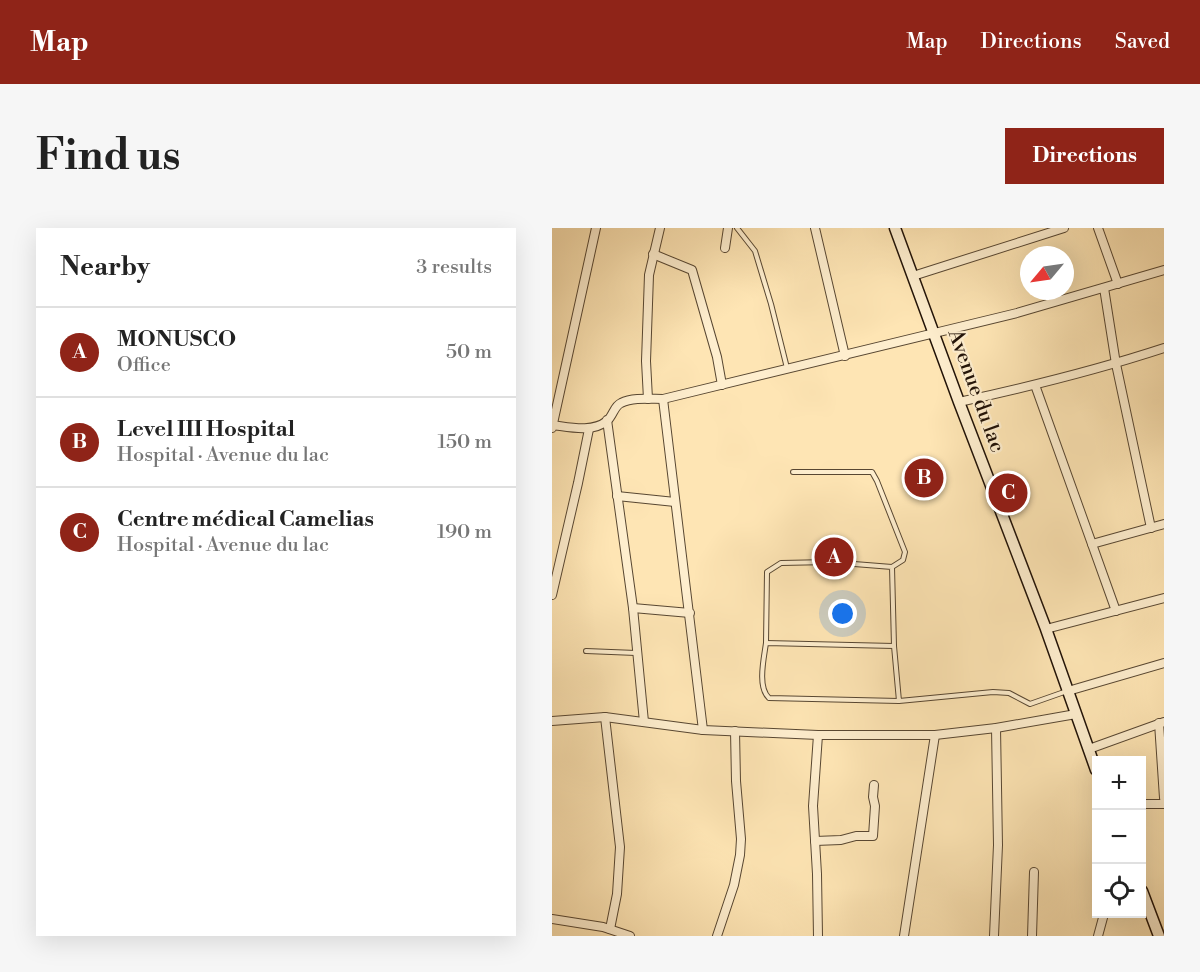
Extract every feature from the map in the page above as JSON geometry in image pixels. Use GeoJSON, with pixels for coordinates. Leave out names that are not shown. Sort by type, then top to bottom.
{"type":"FeatureCollection","features":[{"type":"Feature","properties":{"kind":"main road","name":"Avenue du lac"},"geometry":{"type":"LineString","coordinates":[[895,228],[1046,629],[1092,758]]}},
{"type":"Feature","properties":{"kind":"main road"},"geometry":{"type":"LineString","coordinates":[[1146,902],[1159,936]]}},
{"type":"Feature","properties":{"kind":"street"},"geometry":{"type":"LineString","coordinates":[[596,228],[552,426],[589,429],[607,420],[622,402],[663,399],[845,356],[1017,313],[1164,270]]}},
{"type":"Feature","properties":{"kind":"street"},"geometry":{"type":"LineString","coordinates":[[648,399],[646,320],[649,275],[660,228]]}},
{"type":"Feature","properties":{"kind":"street"},"geometry":{"type":"LineString","coordinates":[[725,248],[728,228]]}},
{"type":"Feature","properties":{"kind":"street"},"geometry":{"type":"LineString","coordinates":[[815,228],[845,356]]}},
{"type":"Feature","properties":{"kind":"street"},"geometry":{"type":"LineString","coordinates":[[913,276],[1064,228]]}},
{"type":"Feature","properties":{"kind":"street"},"geometry":{"type":"LineString","coordinates":[[1098,228],[1118,284]]}},
{"type":"Feature","properties":{"kind":"street"},"geometry":{"type":"LineString","coordinates":[[653,254],[692,270],[717,357],[722,385]]}},
{"type":"Feature","properties":{"kind":"street"},"geometry":{"type":"LineString","coordinates":[[1104,288],[1116,364],[1151,528]]}},
{"type":"Feature","properties":{"kind":"street"},"geometry":{"type":"LineString","coordinates":[[959,402],[1116,364],[1164,348]]}},
{"type":"Feature","properties":{"kind":"street"},"geometry":{"type":"LineString","coordinates":[[1035,385],[1116,611]]}},
{"type":"Feature","properties":{"kind":"street"},"geometry":{"type":"LineString","coordinates":[[663,399],[703,730]]}},
{"type":"Feature","properties":{"kind":"street"},"geometry":{"type":"LineString","coordinates":[[607,420],[633,608],[644,722]]}},
{"type":"Feature","properties":{"kind":"street"},"geometry":{"type":"LineString","coordinates":[[552,595],[589,429]]}},
{"type":"Feature","properties":{"kind":"street"},"geometry":{"type":"LineString","coordinates":[[617,496],[675,502]]}},
{"type":"Feature","properties":{"kind":"street"},"geometry":{"type":"LineString","coordinates":[[1092,544],[1164,524]]}},
{"type":"Feature","properties":{"kind":"street"},"geometry":{"type":"LineString","coordinates":[[1046,629],[1164,598]]}},
{"type":"Feature","properties":{"kind":"street"},"geometry":{"type":"LineString","coordinates":[[633,608],[690,613]]}},
{"type":"Feature","properties":{"kind":"street"},"geometry":{"type":"LineString","coordinates":[[1068,691],[1164,663]]}},
{"type":"Feature","properties":{"kind":"street"},"geometry":{"type":"LineString","coordinates":[[552,721],[605,717],[703,730],[818,735],[935,735],[996,728],[1076,714]]}},
{"type":"Feature","properties":{"kind":"street"},"geometry":{"type":"LineString","coordinates":[[605,717],[620,847],[617,894],[605,931]]}},
{"type":"Feature","properties":{"kind":"street"},"geometry":{"type":"LineString","coordinates":[[1089,749],[1162,723],[1164,798]]}},
{"type":"Feature","properties":{"kind":"street"},"geometry":{"type":"LineString","coordinates":[[994,936],[998,845],[996,728]]}},
{"type":"Feature","properties":{"kind":"street"},"geometry":{"type":"LineString","coordinates":[[717,936],[739,862],[741,839],[735,731]]}},
{"type":"Feature","properties":{"kind":"street"},"geometry":{"type":"LineString","coordinates":[[818,735],[813,806],[818,936]]}},
{"type":"Feature","properties":{"kind":"street"},"geometry":{"type":"LineString","coordinates":[[904,936],[935,735]]}},
{"type":"Feature","properties":{"kind":"street"},"geometry":{"type":"LineString","coordinates":[[815,842],[873,836],[874,785]]}},
{"type":"Feature","properties":{"kind":"street"},"geometry":{"type":"LineString","coordinates":[[1146,804],[1164,804]]}},
{"type":"Feature","properties":{"kind":"street"},"geometry":{"type":"LineString","coordinates":[[1032,936],[1034,872]]}},
{"type":"Feature","properties":{"kind":"street"},"geometry":{"type":"LineString","coordinates":[[1098,936],[1103,918]]}},
{"type":"Feature","properties":{"kind":"street"},"geometry":{"type":"LineString","coordinates":[[552,919],[630,936]]}},
{"type":"Feature","properties":{"kind":"lane"},"geometry":{"type":"LineString","coordinates":[[737,228],[755,251],[787,369]]}},
{"type":"Feature","properties":{"kind":"lane"},"geometry":{"type":"LineString","coordinates":[[793,472],[872,471],[905,552],[903,560],[892,567],[829,562],[781,563],[767,572],[766,643],[762,686],[764,694],[769,698],[899,701],[993,692],[1009,693],[1030,704],[1068,691]]}},
{"type":"Feature","properties":{"kind":"lane"},"geometry":{"type":"LineString","coordinates":[[892,567],[894,646],[899,701]]}},
{"type":"Feature","properties":{"kind":"lane"},"geometry":{"type":"LineString","coordinates":[[766,643],[894,646]]}},
{"type":"Feature","properties":{"kind":"lane"},"geometry":{"type":"LineString","coordinates":[[586,651],[637,653]]}},
{"type":"Feature","properties":{"kind":"place","name":"Level III Hospital"},"geometry":{"type":"Point","coordinates":[924,478]}},
{"type":"Feature","properties":{"kind":"place","name":"Centre médical Camelias"},"geometry":{"type":"Point","coordinates":[1008,493]}},
{"type":"Feature","properties":{"kind":"place","name":"MONUSCO"},"geometry":{"type":"Point","coordinates":[834,557]}}]}
